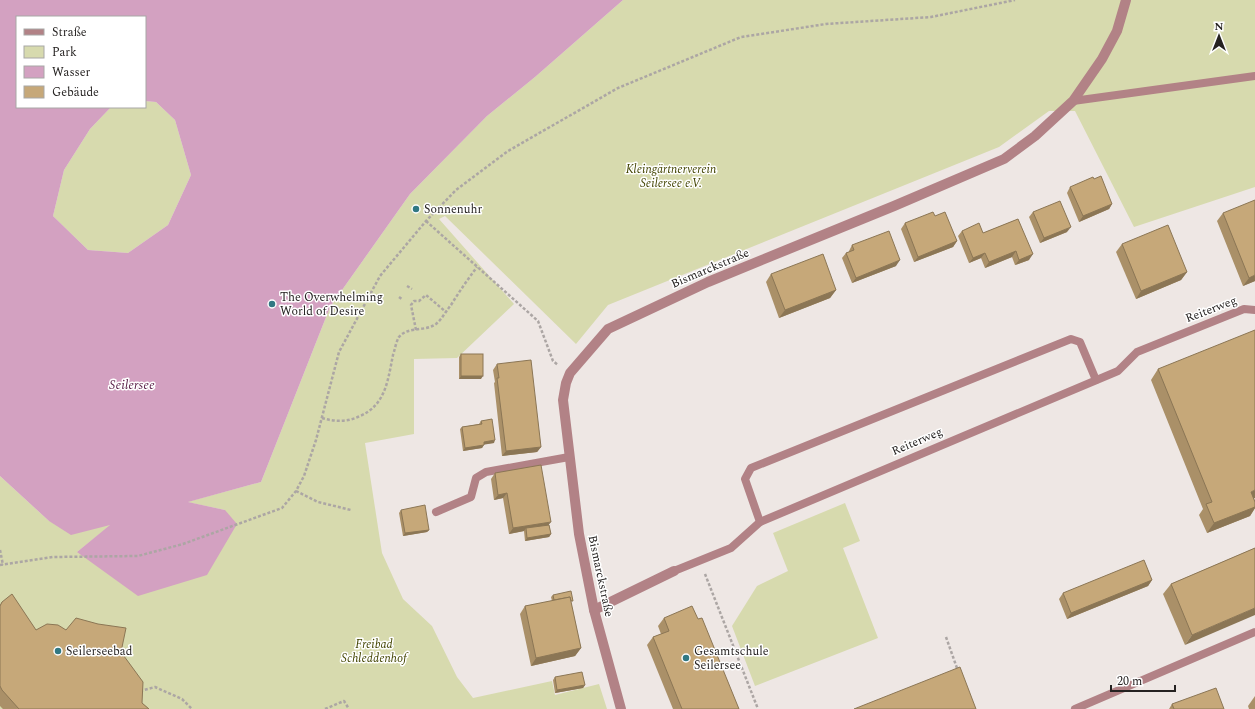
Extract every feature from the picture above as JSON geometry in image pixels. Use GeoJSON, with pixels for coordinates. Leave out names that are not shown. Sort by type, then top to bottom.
{"type":"FeatureCollection","features":[{"type":"Feature","properties":{"kind":"street","name":"Bismarckstraße"},"geometry":{"type":"LineString","coordinates":[[621,709],[594,610],[579,534],[563,400],[566,383],[570,373],[608,329],[708,282],[1004,159],[1035,136],[1073,101],[1105,54],[1117,31],[1126,0]]}},
{"type":"Feature","properties":{"kind":"street","name":"Reiterweg"},"geometry":{"type":"LineString","coordinates":[[594,610],[674,571]]}},
{"type":"Feature","properties":{"kind":"lane"},"geometry":{"type":"LineString","coordinates":[[1073,101],[1255,76]]}},
{"type":"Feature","properties":{"kind":"lane","name":"Reiterweg"},"geometry":{"type":"LineString","coordinates":[[674,571],[731,548],[760,522],[1118,371],[1137,352],[1244,309],[1255,310]]}},
{"type":"Feature","properties":{"kind":"lane"},"geometry":{"type":"LineString","coordinates":[[760,522],[745,479],[751,468],[1070,339],[1080,342],[1096,380]]}},
{"type":"Feature","properties":{"kind":"lane"},"geometry":{"type":"LineString","coordinates":[[436,512],[471,497],[476,478],[486,472],[569,457]]}},
{"type":"Feature","properties":{"kind":"lane"},"geometry":{"type":"LineString","coordinates":[[1074,709],[1255,632]]}},
{"type":"Feature","properties":{"kind":"path"},"geometry":{"type":"LineString","coordinates":[[0,550],[1,565],[53,557],[138,556],[183,544],[282,508],[296,491],[304,476],[316,440],[339,352],[380,276],[426,221],[456,190],[515,147],[618,88],[741,37],[826,24],[931,17],[1015,0]]}},
{"type":"Feature","properties":{"kind":"path"},"geometry":{"type":"LineString","coordinates":[[426,221],[538,321],[553,361],[570,373]]}},
{"type":"Feature","properties":{"kind":"path"},"geometry":{"type":"LineString","coordinates":[[322,418],[338,422],[349,421],[365,414],[375,406],[380,401],[385,390],[397,341],[404,333],[435,325],[446,312],[477,267]]}},
{"type":"Feature","properties":{"kind":"path"},"geometry":{"type":"LineString","coordinates":[[407,286],[412,289]]}},
{"type":"Feature","properties":{"kind":"path"},"geometry":{"type":"LineString","coordinates":[[416,330],[411,305],[414,301],[419,301],[426,295],[446,312]]}},
{"type":"Feature","properties":{"kind":"path"},"geometry":{"type":"LineString","coordinates":[[399,297],[403,300]]}},
{"type":"Feature","properties":{"kind":"path"},"geometry":{"type":"LineString","coordinates":[[296,491],[318,502],[352,510]]}},
{"type":"Feature","properties":{"kind":"path"},"geometry":{"type":"LineString","coordinates":[[700,561],[758,709]]}},
{"type":"Feature","properties":{"kind":"path"},"geometry":{"type":"LineString","coordinates":[[946,637],[959,675]]}},
{"type":"Feature","properties":{"kind":"path"},"geometry":{"type":"LineString","coordinates":[[136,692],[155,687],[182,698],[192,709]]}},
{"type":"Feature","properties":{"kind":"path"},"geometry":{"type":"LineString","coordinates":[[325,709],[344,701],[348,709]]}},
{"type":"Feature","properties":{"kind":"green space"},"geometry":{"type":"Polygon","coordinates":[[[623,0],[1255,0],[1255,187],[1134,227],[1075,111],[1049,111],[999,147],[608,305],[576,344],[445,216],[439,219],[514,304],[457,358],[414,359],[414,434],[365,443],[382,553],[403,599],[432,626],[457,677],[473,698],[552,681],[555,695],[599,684],[607,709],[0,709],[0,476],[49,521],[111,525],[77,552],[225,510],[187,502],[261,482],[330,307],[410,194],[487,116],[535,77],[623,0]]]}},
{"type":"Feature","properties":{"kind":"green space"},"geometry":{"type":"Polygon","coordinates":[[[146,101],[156,102],[175,120],[191,175],[168,225],[128,253],[88,250],[53,216],[64,170],[90,129],[110,108],[146,108],[146,101]]]}},
{"type":"Feature","properties":{"kind":"green space"},"geometry":{"type":"Polygon","coordinates":[[[845,503],[860,541],[843,548],[878,638],[755,686],[732,626],[757,586],[788,571],[773,533],[845,503]]]}},
{"type":"Feature","properties":{"kind":"water","name":"Seilersee"},"geometry":{"type":"Polygon","coordinates":[[[0,0],[623,0],[535,77],[487,116],[410,194],[330,307],[261,482],[188,502],[225,510],[237,524],[207,575],[138,596],[77,552],[110,525],[71,535],[49,521],[0,476],[0,0]],[[16,16],[16,108],[110,108],[90,129],[64,170],[53,216],[88,250],[128,253],[168,225],[191,175],[175,120],[156,102],[146,101],[146,16],[16,16]]]}},
{"type":"Feature","properties":{"kind":"building"},"geometry":{"type":"Polygon","coordinates":[[[1101,176],[1112,204],[1083,216],[1070,187],[1093,177],[1094,179],[1101,176]]]}},
{"type":"Feature","properties":{"kind":"building"},"geometry":{"type":"Polygon","coordinates":[[[1255,200],[1255,275],[1249,278],[1223,213],[1255,200]]]}},
{"type":"Feature","properties":{"kind":"building"},"geometry":{"type":"Polygon","coordinates":[[[1060,201],[1071,227],[1044,238],[1033,212],[1060,201]]]}},
{"type":"Feature","properties":{"kind":"building"},"geometry":{"type":"Polygon","coordinates":[[[933,212],[935,216],[945,212],[957,241],[918,257],[905,223],[933,212]]]}},
{"type":"Feature","properties":{"kind":"building"},"geometry":{"type":"Polygon","coordinates":[[[1018,219],[1033,254],[1019,260],[1016,251],[989,262],[985,253],[973,258],[962,231],[979,223],[983,233],[1018,219]]]}},
{"type":"Feature","properties":{"kind":"building"},"geometry":{"type":"Polygon","coordinates":[[[1168,225],[1187,272],[1141,291],[1122,244],[1168,225]]]}},
{"type":"Feature","properties":{"kind":"building"},"geometry":{"type":"Polygon","coordinates":[[[889,231],[900,260],[856,278],[846,253],[854,250],[852,245],[889,231]]]}},
{"type":"Feature","properties":{"kind":"building"},"geometry":{"type":"Polygon","coordinates":[[[823,254],[836,290],[785,310],[771,274],[823,254]]]}},
{"type":"Feature","properties":{"kind":"building"},"geometry":{"type":"Polygon","coordinates":[[[1255,330],[1255,490],[1251,492],[1255,502],[1255,507],[1214,523],[1206,504],[1212,502],[1158,369],[1255,330]]]}},
{"type":"Feature","properties":{"kind":"building"},"geometry":{"type":"Polygon","coordinates":[[[461,354],[483,354],[483,376],[461,376],[461,354]]]}},
{"type":"Feature","properties":{"kind":"building"},"geometry":{"type":"Polygon","coordinates":[[[531,360],[541,447],[506,451],[497,378],[499,378],[497,364],[531,360]]]}},
{"type":"Feature","properties":{"kind":"building"},"geometry":{"type":"Polygon","coordinates":[[[492,419],[495,440],[484,442],[484,445],[465,448],[462,427],[482,424],[481,421],[492,419]]]}},
{"type":"Feature","properties":{"kind":"building"},"geometry":{"type":"Polygon","coordinates":[[[541,465],[551,522],[513,528],[507,493],[498,495],[495,473],[541,465]]]}},
{"type":"Feature","properties":{"kind":"building"},"geometry":{"type":"Polygon","coordinates":[[[425,505],[429,530],[405,533],[401,510],[425,505]]]}},
{"type":"Feature","properties":{"kind":"building"},"geometry":{"type":"Polygon","coordinates":[[[549,525],[551,534],[527,538],[526,528],[549,525]]]}},
{"type":"Feature","properties":{"kind":"building"},"geometry":{"type":"Polygon","coordinates":[[[1255,548],[1255,608],[1192,635],[1171,584],[1255,548]]]}},
{"type":"Feature","properties":{"kind":"building"},"geometry":{"type":"Polygon","coordinates":[[[1144,560],[1152,580],[1071,613],[1063,593],[1144,560]]]}},
{"type":"Feature","properties":{"kind":"building"},"geometry":{"type":"Polygon","coordinates":[[[571,591],[573,601],[571,601],[570,597],[554,600],[553,595],[571,591]]]}},
{"type":"Feature","properties":{"kind":"building","name":"Seilerseebad"},"geometry":{"type":"Polygon","coordinates":[[[12,594],[36,630],[47,624],[58,625],[66,630],[76,618],[98,624],[126,628],[121,652],[143,682],[142,703],[149,709],[19,709],[0,686],[0,606],[2,602],[12,594]]]}},
{"type":"Feature","properties":{"kind":"building"},"geometry":{"type":"Polygon","coordinates":[[[570,597],[581,648],[536,658],[525,606],[570,597]]]}},
{"type":"Feature","properties":{"kind":"building"},"geometry":{"type":"Polygon","coordinates":[[[692,606],[698,619],[702,618],[739,709],[682,709],[653,637],[669,631],[664,618],[692,606]]]}},
{"type":"Feature","properties":{"kind":"building"},"geometry":{"type":"Polygon","coordinates":[[[960,667],[976,709],[854,709],[960,667]]]}},
{"type":"Feature","properties":{"kind":"building"},"geometry":{"type":"Polygon","coordinates":[[[582,672],[585,685],[557,690],[555,677],[582,672]]]}},
{"type":"Feature","properties":{"kind":"building"},"geometry":{"type":"Polygon","coordinates":[[[1216,688],[1224,709],[1174,709],[1172,704],[1216,688]]]}},
{"type":"Feature","properties":{"kind":"place","name":"Sonnenuhr"},"geometry":{"type":"Point","coordinates":[416,209]}},
{"type":"Feature","properties":{"kind":"place","name":"The Overwhelming World of Desire"},"geometry":{"type":"Point","coordinates":[272,304]}},
{"type":"Feature","properties":{"kind":"place","name":"Seilerseebad"},"geometry":{"type":"Point","coordinates":[58,651]}},
{"type":"Feature","properties":{"kind":"place","name":"Gesamtschule Seilersee"},"geometry":{"type":"Point","coordinates":[686,658]}},
{"type":"Feature","properties":{"kind":"park label","name":"Kleingärtnerverein Seilersee e.V."},"geometry":{"type":"Point","coordinates":[671,176]}},
{"type":"Feature","properties":{"kind":"park label","name":"Freibad Schleddenhof"},"geometry":{"type":"Point","coordinates":[374,651]}}]}
